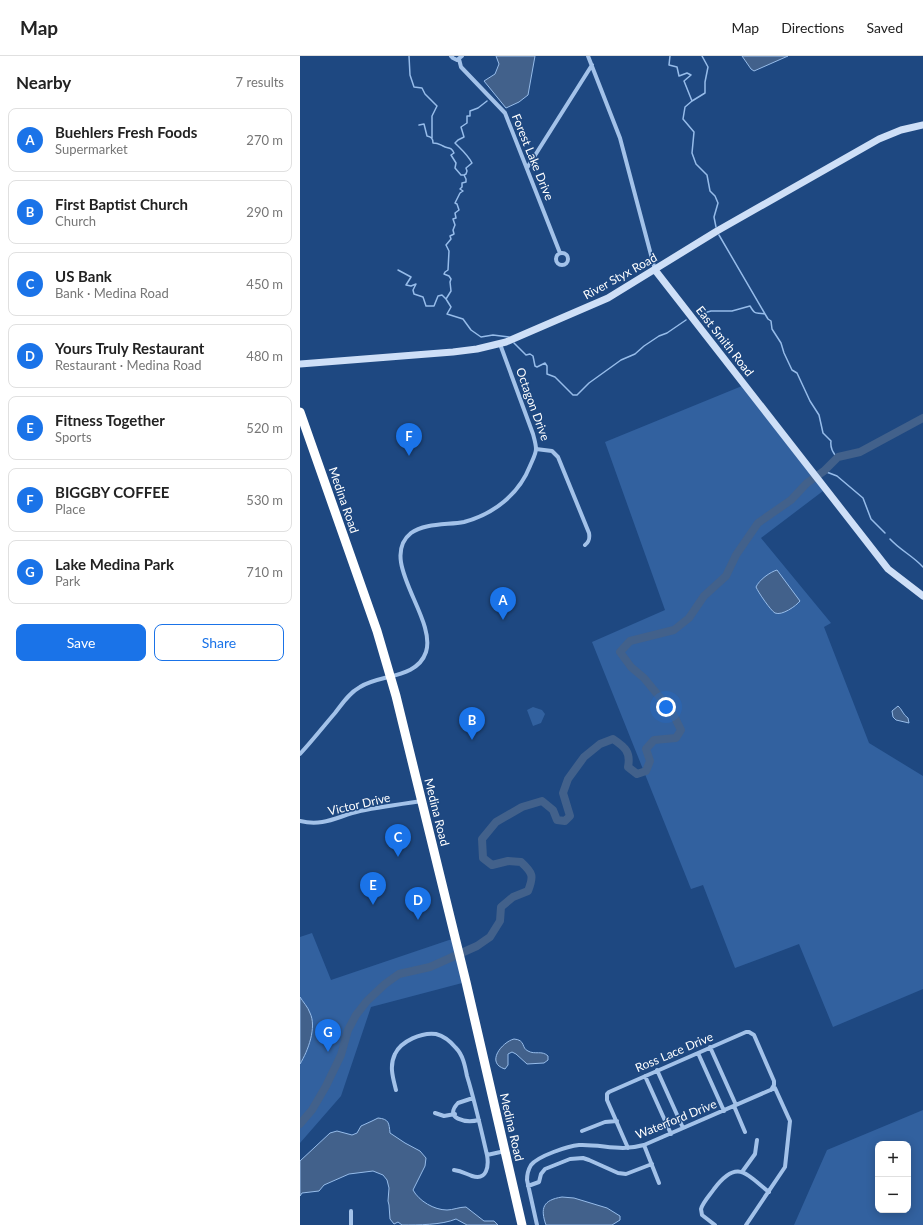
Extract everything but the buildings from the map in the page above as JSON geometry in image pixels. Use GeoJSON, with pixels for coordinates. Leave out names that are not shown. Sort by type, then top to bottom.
{"type":"FeatureCollection","features":[{"type":"Feature","properties":{"kind":"highway","name":"Medina Road"},"geometry":{"type":"LineString","coordinates":[[300,412],[377,631],[390,677],[456,942],[522,1225]]}},
{"type":"Feature","properties":{"kind":"street","name":"Forest Lake Drive"},"geometry":{"type":"LineString","coordinates":[[451,56],[454,59],[460,58],[461,67],[505,113],[560,253]]}},
{"type":"Feature","properties":{"kind":"street","name":"East Smith Road"},"geometry":{"type":"LineString","coordinates":[[588,56],[620,138],[655,270],[888,569],[923,596]]}},
{"type":"Feature","properties":{"kind":"street"},"geometry":{"type":"LineString","coordinates":[[527,168],[592,65]]}},
{"type":"Feature","properties":{"kind":"street","name":"River Styx Road"},"geometry":{"type":"LineString","coordinates":[[300,364],[453,352],[500,344],[608,298],[734,221],[879,139],[901,130],[923,125]]}},
{"type":"Feature","properties":{"kind":"street","name":"Octagon Drive"},"geometry":{"type":"LineString","coordinates":[[500,344],[533,434],[536,449],[552,451],[558,457],[589,533],[590,539],[585,545]]}},
{"type":"Feature","properties":{"kind":"street"},"geometry":{"type":"LineString","coordinates":[[300,754],[354,691],[366,683],[390,677],[409,670],[417,666],[423,659],[428,641],[427,634],[401,563],[400,555],[404,542],[412,533],[422,528],[463,522],[479,517],[494,509],[516,491],[526,477],[536,449]]}},
{"type":"Feature","properties":{"kind":"street","name":"Victor Drive"},"geometry":{"type":"LineString","coordinates":[[300,821],[308,823],[324,823],[361,811],[422,801]]}},
{"type":"Feature","properties":{"kind":"street","name":"Ross Lace Drive"},"geometry":{"type":"LineString","coordinates":[[617,1121],[608,1100],[607,1094],[611,1090],[746,1032],[752,1033],[754,1036],[774,1081],[774,1085],[771,1090]]}},
{"type":"Feature","properties":{"kind":"street"},"geometry":{"type":"LineString","coordinates":[[396,1090],[392,1074],[392,1063],[395,1054],[402,1044],[427,1034],[437,1034],[448,1039],[457,1048],[468,1077],[487,1155],[488,1166],[486,1173],[475,1177],[464,1172],[454,1170]]}},
{"type":"Feature","properties":{"kind":"street"},"geometry":{"type":"LineString","coordinates":[[710,1048],[745,1132]]}},
{"type":"Feature","properties":{"kind":"street"},"geometry":{"type":"LineString","coordinates":[[698,1053],[724,1111]]}},
{"type":"Feature","properties":{"kind":"street"},"geometry":{"type":"LineString","coordinates":[[657,1070],[683,1128]]}},
{"type":"Feature","properties":{"kind":"street"},"geometry":{"type":"LineString","coordinates":[[645,1076],[671,1134]]}},
{"type":"Feature","properties":{"kind":"street"},"geometry":{"type":"LineString","coordinates":[[746,1225],[785,1167],[790,1121],[775,1088],[771,1090]]}},
{"type":"Feature","properties":{"kind":"street","name":"Waterford Drive"},"geometry":{"type":"LineString","coordinates":[[537,1225],[527,1175],[534,1162],[567,1147],[581,1145],[618,1149],[644,1145],[771,1090]]}},
{"type":"Feature","properties":{"kind":"street"},"geometry":{"type":"LineString","coordinates":[[473,1098],[458,1103],[454,1108],[454,1114],[459,1120],[479,1120]]}},
{"type":"Feature","properties":{"kind":"street"},"geometry":{"type":"LineString","coordinates":[[435,1113],[444,1116],[454,1114]]}},
{"type":"Feature","properties":{"kind":"street"},"geometry":{"type":"LineString","coordinates":[[582,1131],[605,1122],[617,1121],[628,1148]]}},
{"type":"Feature","properties":{"kind":"street"},"geometry":{"type":"LineString","coordinates":[[742,1172],[755,1154],[757,1140]]}},
{"type":"Feature","properties":{"kind":"street"},"geometry":{"type":"LineString","coordinates":[[644,1145],[659,1182]]}},
{"type":"Feature","properties":{"kind":"street"},"geometry":{"type":"LineString","coordinates":[[487,1155],[505,1151]]}},
{"type":"Feature","properties":{"kind":"street"},"geometry":{"type":"LineString","coordinates":[[528,1186],[539,1182],[541,1174],[545,1169],[570,1159],[583,1158],[618,1173],[626,1174],[652,1164]]}},
{"type":"Feature","properties":{"kind":"street"},"geometry":{"type":"LineString","coordinates":[[715,1225],[702,1215],[701,1206],[725,1176],[733,1172],[742,1172],[769,1192]]}},
{"type":"Feature","properties":{"kind":"street"},"geometry":{"type":"LineString","coordinates":[[351,1211],[351,1225]]}},
{"type":"Feature","properties":{"kind":"shaded area"},"geometry":{"type":"Polygon","coordinates":[[[496,56],[535,56],[528,95],[519,102],[506,108],[484,81],[495,74],[499,64],[496,56]]]}},
{"type":"Feature","properties":{"kind":"shaded area"},"geometry":{"type":"Polygon","coordinates":[[[742,56],[788,56],[754,71],[742,56]]]}},
{"type":"Feature","properties":{"kind":"shaded area"},"geometry":{"type":"Polygon","coordinates":[[[742,386],[823,491],[761,538],[831,623],[824,627],[869,743],[923,776],[923,989],[833,1027],[799,944],[735,968],[703,885],[691,889],[592,642],[665,610],[605,442],[742,386]]]}},
{"type":"Feature","properties":{"kind":"shaded area"},"geometry":{"type":"Polygon","coordinates":[[[777,570],[800,601],[789,610],[778,614],[771,609],[756,587],[765,577],[777,570]]]}},
{"type":"Feature","properties":{"kind":"shaded area"},"geometry":{"type":"Polygon","coordinates":[[[898,706],[908,718],[909,723],[896,720],[893,717],[892,711],[898,706]]]}},
{"type":"Feature","properties":{"kind":"shaded area"},"geometry":{"type":"Polygon","coordinates":[[[533,707],[542,710],[545,714],[541,723],[533,726],[527,710],[533,707]]]}},
{"type":"Feature","properties":{"kind":"shaded area"},"geometry":{"type":"Polygon","coordinates":[[[312,933],[331,980],[455,938],[466,982],[371,1007],[341,1096],[300,1143],[300,937],[312,933]]]}},
{"type":"Feature","properties":{"kind":"shaded area"},"geometry":{"type":"Polygon","coordinates":[[[300,997],[309,1011],[313,1025],[309,1046],[300,1064],[300,997]]]}},
{"type":"Feature","properties":{"kind":"shaded area"},"geometry":{"type":"Polygon","coordinates":[[[514,1039],[522,1042],[528,1051],[546,1054],[548,1056],[548,1060],[544,1063],[527,1064],[512,1052],[508,1054],[508,1065],[505,1069],[499,1066],[496,1062],[498,1053],[505,1044],[514,1039]]]}},
{"type":"Feature","properties":{"kind":"shaded area"},"geometry":{"type":"Polygon","coordinates":[[[923,1110],[923,1225],[794,1225],[827,1150],[923,1110]]]}},
{"type":"Feature","properties":{"kind":"shaded area"},"geometry":{"type":"Polygon","coordinates":[[[378,1118],[384,1119],[388,1122],[390,1133],[420,1151],[426,1158],[425,1166],[413,1190],[419,1198],[432,1207],[442,1210],[466,1207],[484,1221],[494,1221],[498,1225],[467,1225],[456,1219],[430,1224],[402,1225],[398,1222],[394,1224],[390,1219],[388,1201],[389,1188],[387,1180],[383,1175],[373,1171],[349,1174],[324,1185],[319,1191],[302,1193],[300,1196],[300,1161],[330,1133],[337,1131],[352,1135],[357,1133],[361,1126],[378,1118]]]}},
{"type":"Feature","properties":{"kind":"shaded area"},"geometry":{"type":"Polygon","coordinates":[[[562,1197],[574,1198],[607,1208],[620,1216],[620,1220],[612,1225],[546,1225],[543,1209],[551,1200],[562,1197]]]}},
{"type":"Feature","properties":{"kind":"waterway"},"geometry":{"type":"LineString","coordinates":[[409,56],[410,75],[414,87],[422,88],[425,94],[437,106],[432,116],[432,138]]}},
{"type":"Feature","properties":{"kind":"waterway"},"geometry":{"type":"LineString","coordinates":[[670,56],[669,65],[677,67],[679,76],[687,73],[691,75],[684,81],[692,101],[685,107],[683,119],[694,132],[692,153],[696,164],[707,175],[710,191],[715,196],[718,203],[714,217],[716,227]]}},
{"type":"Feature","properties":{"kind":"waterway"},"geometry":{"type":"LineString","coordinates":[[692,101],[705,93],[705,82],[708,67],[702,56]]}},
{"type":"Feature","properties":{"kind":"waterway"},"geometry":{"type":"LineString","coordinates":[[487,101],[478,108],[470,111],[470,116],[467,116],[467,123],[461,127],[464,137],[455,143],[467,155],[472,163],[466,168],[467,171],[464,175],[466,182],[462,183],[462,187],[460,189],[463,191],[460,193],[455,203],[457,204],[459,210],[455,213],[456,218],[453,219],[455,225],[453,230],[454,234],[450,236],[451,239],[446,245],[449,251],[448,270],[444,274],[449,276],[451,279],[451,291],[446,299],[451,307],[447,314],[463,319],[471,330],[481,337],[493,335],[509,337]]}},
{"type":"Feature","properties":{"kind":"waterway"},"geometry":{"type":"LineString","coordinates":[[419,125],[424,124],[427,136],[432,138],[433,143],[452,149],[454,153],[451,155],[456,163],[455,168],[461,175],[464,175]]}},
{"type":"Feature","properties":{"kind":"waterway"},"geometry":{"type":"LineString","coordinates":[[719,235],[765,314]]}},
{"type":"Feature","properties":{"kind":"waterway"},"geometry":{"type":"LineString","coordinates":[[398,270],[411,277],[406,285],[411,286],[416,284],[413,290],[414,294],[423,297],[426,306],[434,306],[438,296],[442,295],[446,299]]}},
{"type":"Feature","properties":{"kind":"waterway"},"geometry":{"type":"LineString","coordinates":[[698,313],[711,311],[732,311],[750,306],[753,311],[765,314],[771,321],[772,329],[781,343],[792,370],[797,373],[810,401],[819,415],[823,433],[831,441],[831,448],[837,458]]}},
{"type":"Feature","properties":{"kind":"waterway"},"geometry":{"type":"LineString","coordinates":[[514,343],[526,355],[530,354],[533,356],[535,366],[537,367],[545,363],[547,366],[547,374],[555,377],[573,395],[577,395],[589,383],[621,360],[635,354],[644,346],[686,320]]}},
{"type":"Feature","properties":{"kind":"waterway"},"geometry":{"type":"LineString","coordinates":[[300,1124],[312,1110],[326,1086],[341,1055],[348,1030],[356,1015],[367,1001],[385,984],[399,974],[430,967],[477,946],[490,937],[500,921],[501,907],[513,897],[528,891],[532,878],[528,869],[521,862],[508,861],[492,865],[483,858],[482,839],[496,822],[522,807],[542,801],[553,810],[557,820],[565,821],[570,816],[563,793],[568,779],[584,757],[600,744],[613,739],[624,747],[629,757],[628,767],[637,774],[646,771],[650,761],[646,749],[654,740],[676,738],[681,730],[672,712],[644,678],[631,667],[620,652],[630,641],[674,630],[689,618],[704,596],[726,576],[736,555],[758,523],[791,500],[807,483],[824,471],[838,457],[860,452],[923,418]]}},
{"type":"Feature","properties":{"kind":"waterway"},"geometry":{"type":"LineString","coordinates":[[824,471],[837,476],[863,498],[871,519],[885,533]]}},
{"type":"Feature","properties":{"kind":"waterway"},"geometry":{"type":"LineString","coordinates":[[890,539],[923,567]]}},
{"type":"Feature","properties":{"kind":"place","name":"BIGGBY COFFEE"},"geometry":{"type":"Point","coordinates":[409,456]}},
{"type":"Feature","properties":{"kind":"place","name":"Buehlers Fresh Foods"},"geometry":{"type":"Point","coordinates":[503,620]}},
{"type":"Feature","properties":{"kind":"place","name":"First Baptist Church"},"geometry":{"type":"Point","coordinates":[472,740]}},
{"type":"Feature","properties":{"kind":"place","name":"US Bank"},"geometry":{"type":"Point","coordinates":[398,857]}},
{"type":"Feature","properties":{"kind":"place","name":"Fitness Together"},"geometry":{"type":"Point","coordinates":[373,905]}},
{"type":"Feature","properties":{"kind":"place","name":"Yours Truly Restaurant"},"geometry":{"type":"Point","coordinates":[418,920]}},
{"type":"Feature","properties":{"kind":"place","name":"Lake Medina Park"},"geometry":{"type":"Point","coordinates":[328,1052]}}]}
